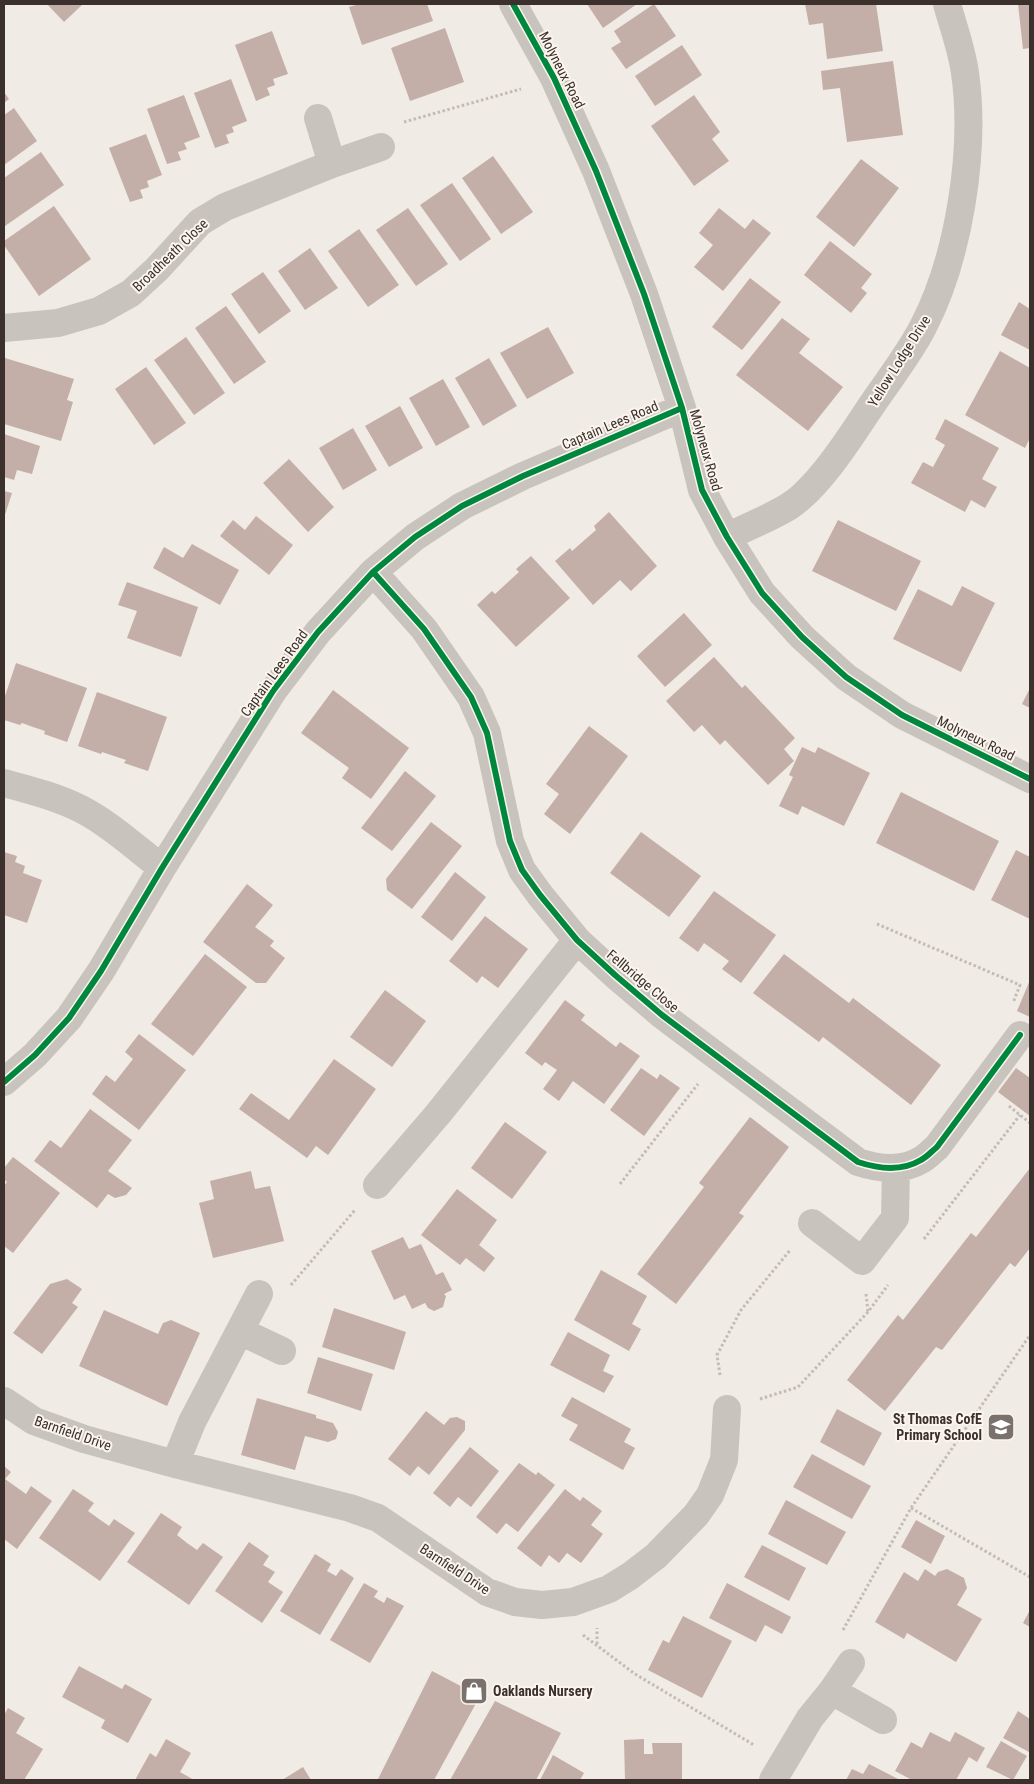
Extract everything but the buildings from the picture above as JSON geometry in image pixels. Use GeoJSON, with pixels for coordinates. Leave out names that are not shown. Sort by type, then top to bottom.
{"type":"FeatureCollection","features":[{"type":"Feature","properties":{"kind":"street","name":"Molyneux Road"},"geometry":{"type":"LineString","coordinates":[[513,4],[554,78],[596,171],[644,294],[682,408],[702,490],[726,537],[762,593],[802,637],[846,677],[902,715],[1030,779]]}},
{"type":"Feature","properties":{"kind":"street","name":"Yellow Lodge Drive"},"geometry":{"type":"LineString","coordinates":[[726,537],[791,505],[827,468],[849,440],[903,360],[923,327],[937,295],[952,248],[962,203],[968,127],[965,72],[947,4]]}},
{"type":"Feature","properties":{"kind":"street"},"geometry":{"type":"LineString","coordinates":[[318,118],[332,164]]}},
{"type":"Feature","properties":{"kind":"street","name":"Broadheath Close"},"geometry":{"type":"LineString","coordinates":[[4,328],[58,323],[99,311],[131,294],[200,222],[224,206],[381,147]]}},
{"type":"Feature","properties":{"kind":"street","name":"Captain Lees Road"},"geometry":{"type":"LineString","coordinates":[[4,1082],[35,1055],[69,1018],[101,971],[162,868],[272,691],[318,632],[373,572],[415,537],[462,506],[523,476],[682,408]]}},
{"type":"Feature","properties":{"kind":"street","name":"Fellbridge Close"},"geometry":{"type":"LineString","coordinates":[[373,572],[424,629],[471,696],[487,733],[510,841],[522,870],[540,895],[577,940],[615,975],[719,1058],[858,1162],[877,1168],[896,1169],[921,1160],[937,1147],[1020,1035]]}},
{"type":"Feature","properties":{"kind":"street"},"geometry":{"type":"LineString","coordinates":[[4,783],[46,795],[81,809],[162,868]]}},
{"type":"Feature","properties":{"kind":"street"},"geometry":{"type":"LineString","coordinates":[[377,1185],[438,1114],[577,940]]}},
{"type":"Feature","properties":{"kind":"street"},"geometry":{"type":"LineString","coordinates":[[812,1223],[862,1261],[895,1218],[896,1169]]}},
{"type":"Feature","properties":{"kind":"street"},"geometry":{"type":"LineString","coordinates":[[175,1464],[192,1422],[259,1294]]}},
{"type":"Feature","properties":{"kind":"street"},"geometry":{"type":"LineString","coordinates":[[240,1331],[282,1351]]}},
{"type":"Feature","properties":{"kind":"street","name":"Barnfield Drive"},"geometry":{"type":"LineString","coordinates":[[4,1401],[34,1421],[84,1438],[175,1464],[350,1508],[378,1518],[487,1592],[515,1602],[542,1606],[573,1602],[609,1589],[656,1556],[678,1535],[696,1515],[710,1495],[724,1460],[727,1409]]}},
{"type":"Feature","properties":{"kind":"street"},"geometry":{"type":"LineString","coordinates":[[778,1771],[810,1718],[832,1691],[850,1663]]}},
{"type":"Feature","properties":{"kind":"street"},"geometry":{"type":"LineString","coordinates":[[832,1691],[883,1720]]}},
{"type":"Feature","properties":{"kind":"path"},"geometry":{"type":"LineString","coordinates":[[381,147],[396,125],[554,78]]}},
{"type":"Feature","properties":{"kind":"path"},"geometry":{"type":"LineString","coordinates":[[877,924],[1020,985],[1010,1011],[1020,1035]]}},
{"type":"Feature","properties":{"kind":"path"},"geometry":{"type":"LineString","coordinates":[[620,1184],[719,1058]]}},
{"type":"Feature","properties":{"kind":"path"},"geometry":{"type":"LineString","coordinates":[[259,1294],[285,1291],[377,1185]]}},
{"type":"Feature","properties":{"kind":"path"},"geometry":{"type":"LineString","coordinates":[[727,1409],[717,1355],[740,1310],[812,1223]]}},
{"type":"Feature","properties":{"kind":"path"},"geometry":{"type":"LineString","coordinates":[[850,1663],[840,1634],[911,1508],[1030,1335]]}},
{"type":"Feature","properties":{"kind":"path"},"geometry":{"type":"LineString","coordinates":[[911,1508],[1030,1577]]}},
{"type":"Feature","properties":{"kind":"path"},"geometry":{"type":"LineString","coordinates":[[542,1606],[635,1674],[778,1771]]}},
{"type":"Feature","properties":{"kind":"cycle path"},"geometry":{"type":"LineString","coordinates":[[513,4],[554,78],[596,171],[644,294],[682,408],[702,490],[727,537],[762,593],[802,637],[846,677],[902,715],[1030,779]]}},
{"type":"Feature","properties":{"kind":"cycle path"},"geometry":{"type":"LineString","coordinates":[[4,1082],[35,1055],[69,1018],[101,971],[162,868],[273,691],[318,632],[373,572],[415,537],[462,506],[523,476],[682,408]]}},
{"type":"Feature","properties":{"kind":"cycle path"},"geometry":{"type":"LineString","coordinates":[[373,572],[424,629],[471,697],[487,733],[510,841],[522,870],[540,895],[577,940],[662,1015],[858,1162],[882,1168],[898,1168],[913,1164],[925,1157],[937,1147],[1020,1035]]}},
{"type":"Feature","properties":{"kind":"place","name":"St Thomas CofE Primary School"},"geometry":{"type":"Point","coordinates":[1001,1427]}},
{"type":"Feature","properties":{"kind":"place","name":"Oaklands Nursery"},"geometry":{"type":"Point","coordinates":[474,1691]}}]}
